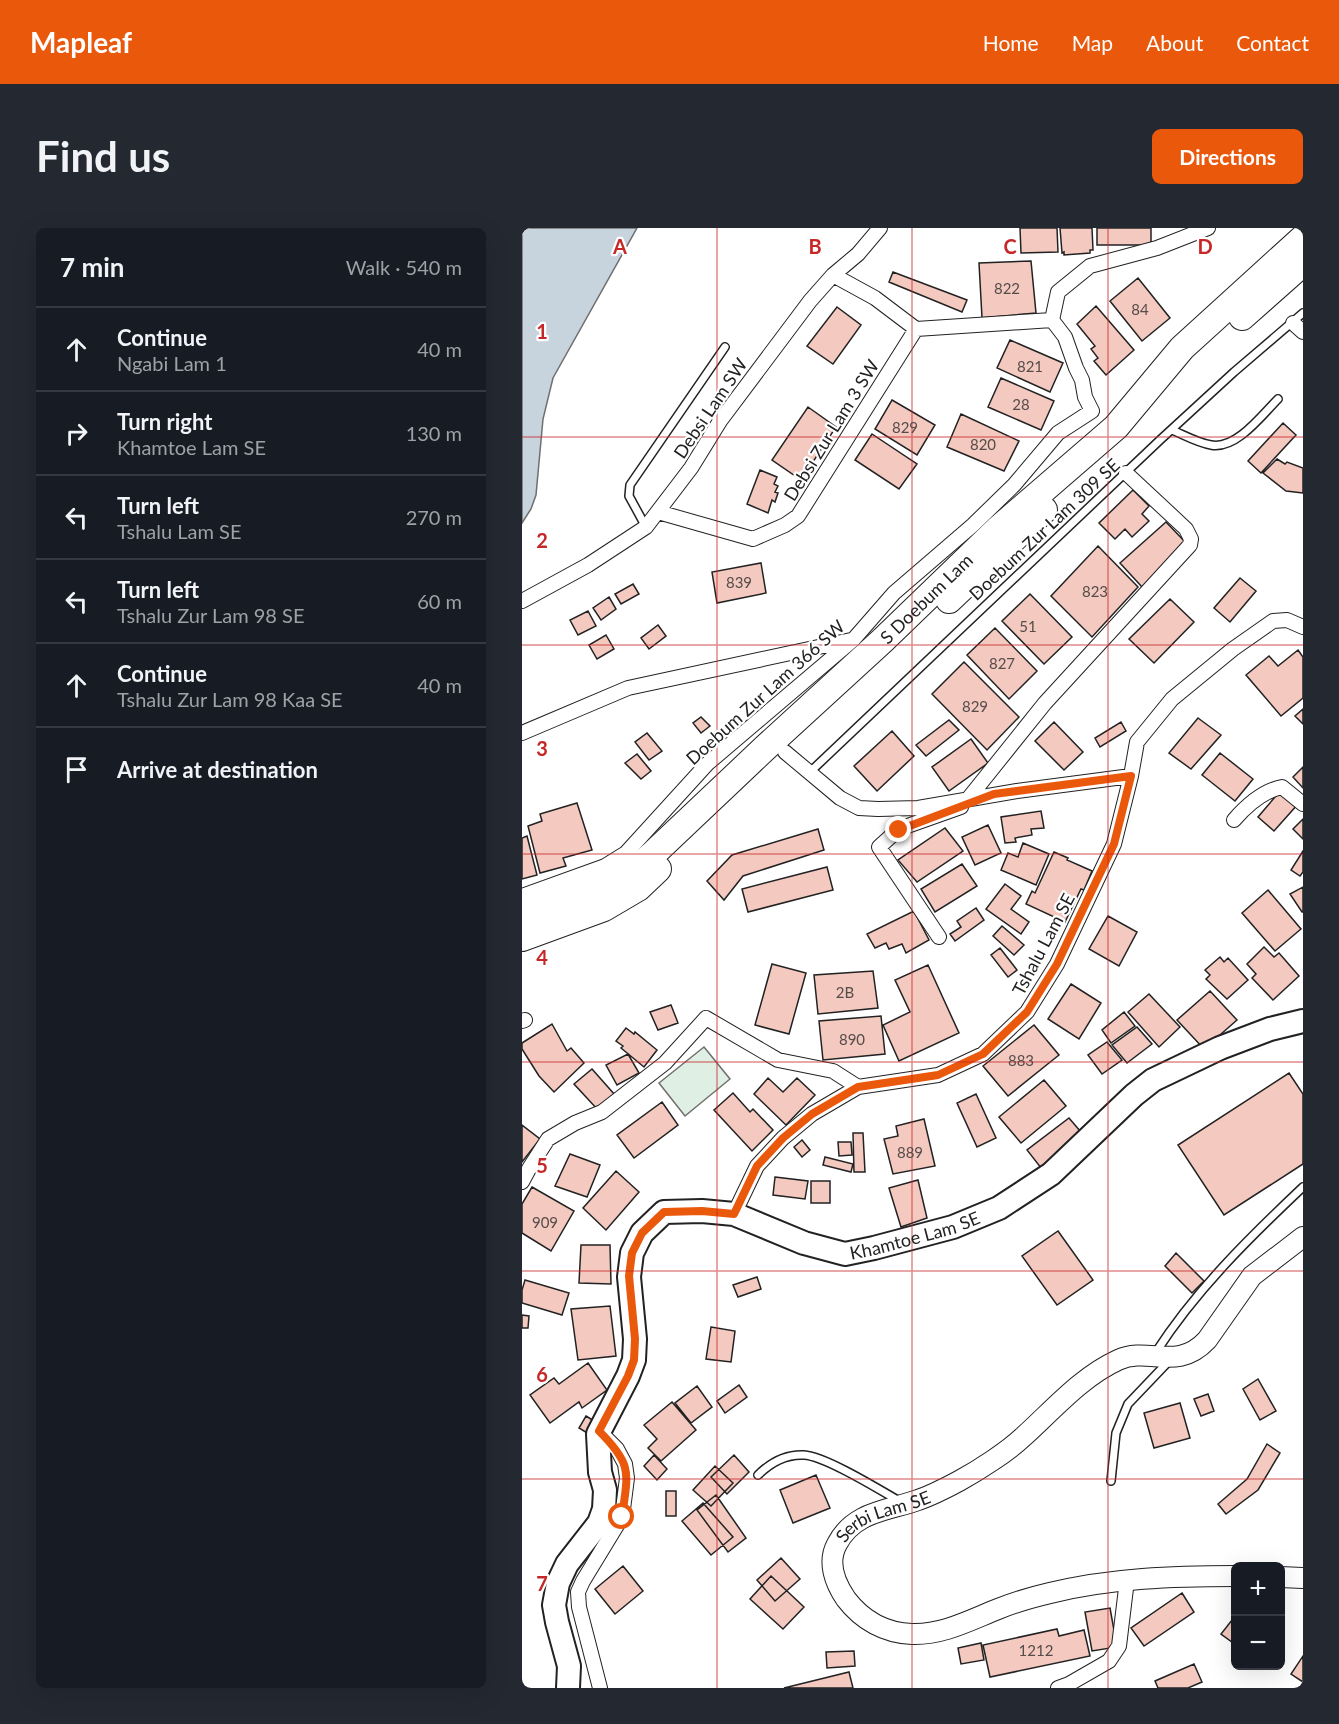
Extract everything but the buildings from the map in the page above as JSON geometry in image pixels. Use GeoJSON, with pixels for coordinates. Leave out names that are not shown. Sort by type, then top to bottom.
{"type":"FeatureCollection","features":[{"type":"Feature","properties":{"kind":"highway","name":"S Doebum Lam"},"geometry":{"type":"LineString","coordinates":[[522,915],[595,889],[631,873],[883,640],[998,529],[1118,430],[1182,348],[1303,238]]}},
{"type":"Feature","properties":{"kind":"highway","name":"S Doebum Lam"},"geometry":{"type":"LineString","coordinates":[[522,938],[604,908],[638,888],[1025,529],[1118,430],[1195,357],[1303,264]]}},
{"type":"Feature","properties":{"kind":"main road","name":"Khamtoe Lam SE"},"geometry":{"type":"LineString","coordinates":[[568,1688],[569,1666],[554,1605],[558,1583],[567,1564],[599,1523],[604,1509],[605,1490],[600,1472],[598,1434],[634,1360],[635,1339],[629,1276],[632,1253],[642,1233],[664,1212],[702,1211],[734,1214],[804,1243],[845,1254],[953,1227],[999,1208],[1051,1174],[1134,1095],[1153,1080],[1220,1048],[1270,1029],[1303,1021]]}},
{"type":"Feature","properties":{"kind":"street","name":"Debsi Lam SW"},"geometry":{"type":"LineString","coordinates":[[522,601],[588,565],[646,526],[691,468],[720,421],[810,301],[833,275],[858,254],[880,228]]}},
{"type":"Feature","properties":{"kind":"street"},"geometry":{"type":"LineString","coordinates":[[1118,430],[1105,417],[1092,411],[1085,397],[1082,380],[1065,337],[1052,320],[1058,292],[1090,266],[1157,248],[1208,228]]}},
{"type":"Feature","properties":{"kind":"street"},"geometry":{"type":"LineString","coordinates":[[833,275],[875,298],[916,328],[1052,320]]}},
{"type":"Feature","properties":{"kind":"street","name":"Debsi Zur Lam 3 SW"},"geometry":{"type":"LineString","coordinates":[[658,513],[753,539],[785,525],[798,516],[916,328]]}},
{"type":"Feature","properties":{"kind":"street","name":"Doebum Zur Lam 366 SW"},"geometry":{"type":"LineString","coordinates":[[522,896],[605,866],[626,853],[707,764],[853,640],[894,593],[973,525],[1014,485],[1058,434],[1092,411]]}},
{"type":"Feature","properties":{"kind":"street"},"geometry":{"type":"LineString","coordinates":[[968,799],[1045,703],[1190,545],[1191,539],[1186,529],[1126,472]]}},
{"type":"Feature","properties":{"kind":"street","name":"Tshalu Lam SE"},"geometry":{"type":"LineString","coordinates":[[734,1214],[757,1166],[783,1138],[812,1114],[858,1087],[938,1075],[983,1054],[1027,1012],[1057,964],[1114,844],[1137,742],[1172,699],[1233,649],[1274,621],[1287,620],[1303,627]]}},
{"type":"Feature","properties":{"kind":"street"},"geometry":{"type":"LineString","coordinates":[[522,733],[628,688],[853,640]]}},
{"type":"Feature","properties":{"kind":"street"},"geometry":{"type":"LineString","coordinates":[[785,752],[840,798],[859,808],[895,810],[918,808],[994,794],[1131,776]]}},
{"type":"Feature","properties":{"kind":"street"},"geometry":{"type":"LineString","coordinates":[[1234,820],[1266,792],[1282,787],[1303,804]]}},
{"type":"Feature","properties":{"kind":"street"},"geometry":{"type":"LineString","coordinates":[[939,937],[879,847],[899,830],[994,794]]}},
{"type":"Feature","properties":{"kind":"street"},"geometry":{"type":"LineString","coordinates":[[522,1182],[548,1139],[575,1123],[602,1112],[665,1063],[706,1018],[778,1060],[833,1071],[858,1087]]}},
{"type":"Feature","properties":{"kind":"street","name":"Serbi Lam SE"},"geometry":{"type":"LineString","coordinates":[[1231,1576],[1127,1580],[1077,1587],[1048,1593],[1000,1608],[934,1633],[897,1633],[866,1619],[853,1607],[844,1596],[832,1568],[837,1544],[849,1529],[868,1515],[906,1504],[961,1480],[1012,1447],[1083,1382],[1119,1359],[1135,1355],[1163,1357],[1189,1355],[1199,1349],[1252,1276],[1303,1237]]}},
{"type":"Feature","properties":{"kind":"street"},"geometry":{"type":"LineString","coordinates":[[599,1431],[617,1449],[625,1464],[627,1478],[622,1517],[582,1581],[578,1592],[579,1607],[600,1688]]}},
{"type":"Feature","properties":{"kind":"street"},"geometry":{"type":"LineString","coordinates":[[1285,1577],[1303,1578]]}},
{"type":"Feature","properties":{"kind":"street"},"geometry":{"type":"LineString","coordinates":[[1058,1688],[1109,1661],[1119,1646],[1127,1580]]}},
{"type":"Feature","properties":{"kind":"lane","name":"Doebum Zur Lam 309 SE"},"geometry":{"type":"LineString","coordinates":[[810,772],[1234,372],[1300,323]]}},
{"type":"Feature","properties":{"kind":"lane"},"geometry":{"type":"LineString","coordinates":[[646,526],[630,496],[630,486],[725,347]]}},
{"type":"Feature","properties":{"kind":"lane"},"geometry":{"type":"LineString","coordinates":[[1172,430],[1210,445],[1223,446],[1236,440],[1278,399]]}},
{"type":"Feature","properties":{"kind":"lane"},"geometry":{"type":"LineString","coordinates":[[1111,1481],[1116,1433],[1128,1404],[1163,1357],[1174,1324],[1244,1243],[1303,1187]]}},
{"type":"Feature","properties":{"kind":"lane"},"geometry":{"type":"LineString","coordinates":[[758,1475],[769,1464],[783,1458],[804,1455],[833,1465],[906,1504]]}},
{"type":"Feature","properties":{"kind":"green space"},"geometry":{"type":"Polygon","coordinates":[[[704,1047],[730,1079],[685,1116],[659,1083],[704,1047]]]}},
{"type":"Feature","properties":{"kind":"shaded area"},"geometry":{"type":"Polygon","coordinates":[[[522,228],[637,228],[553,378],[543,419],[536,495],[522,523],[522,228]]]}},
{"type":"Feature","properties":{"kind":"route"},"geometry":{"type":"LineString","coordinates":[[622,1517],[627,1478],[625,1464],[617,1449],[599,1431],[634,1360],[635,1339],[629,1276],[632,1253],[642,1233],[664,1212],[702,1211],[734,1214],[757,1166],[783,1138],[812,1114],[858,1087],[938,1075],[983,1054],[1006,1033],[1027,1012],[1057,964],[1114,844],[1131,776],[994,794],[899,830]]}}]}
